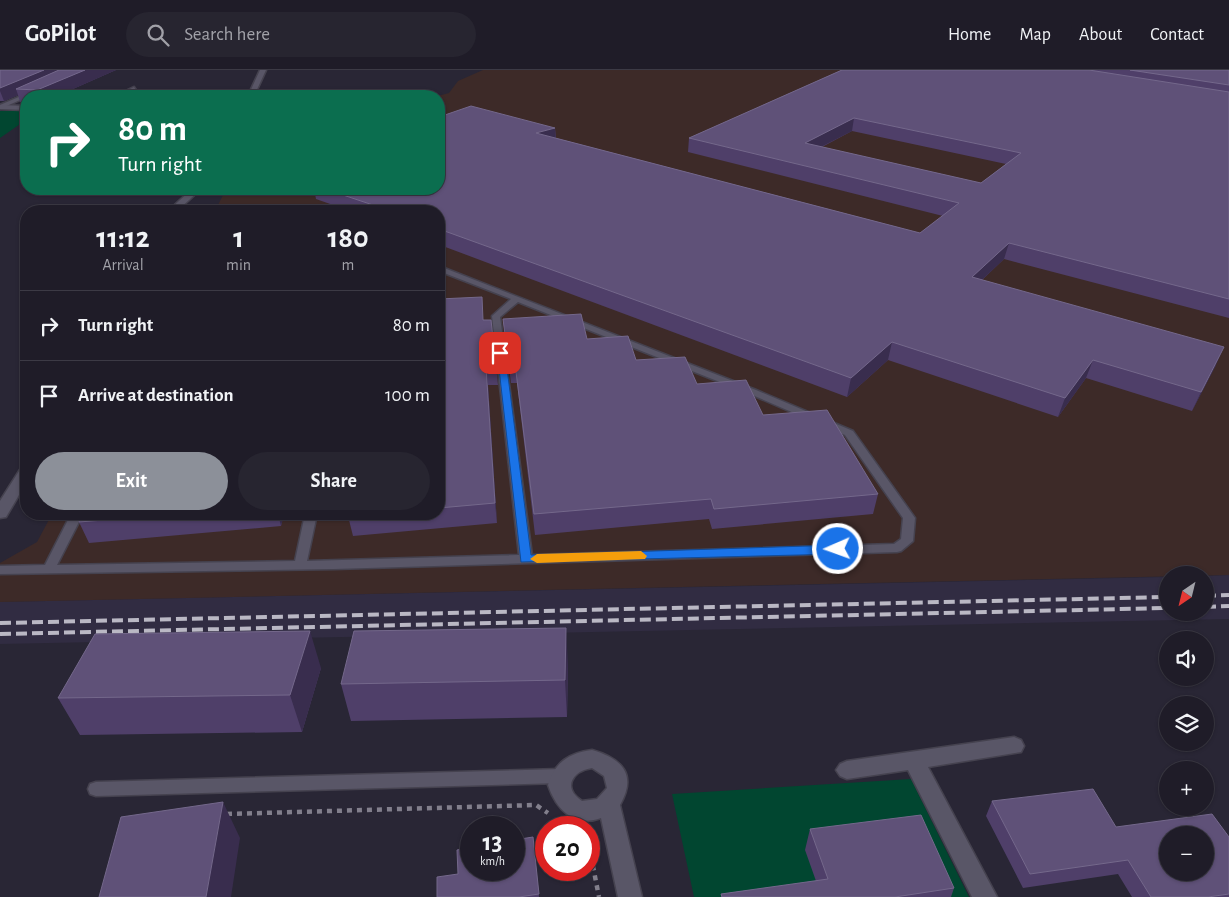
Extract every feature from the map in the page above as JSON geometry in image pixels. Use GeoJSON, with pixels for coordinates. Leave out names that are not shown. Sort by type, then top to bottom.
{"type":"FeatureCollection","features":[{"type":"Feature","properties":{"kind":"street"},"geometry":{"type":"LineString","coordinates":[[254,90],[263,70]]}},
{"type":"Feature","properties":{"kind":"street"},"geometry":{"type":"LineString","coordinates":[[39,90],[44,88]]}},
{"type":"Feature","properties":{"kind":"street"},"geometry":{"type":"LineString","coordinates":[[1,107],[20,99]]}},
{"type":"Feature","properties":{"kind":"street"},"geometry":{"type":"LineString","coordinates":[[1,107],[20,108]]}},
{"type":"Feature","properties":{"kind":"street"},"geometry":{"type":"LineString","coordinates":[[179,205],[191,195]]}},
{"type":"Feature","properties":{"kind":"street"},"geometry":{"type":"LineString","coordinates":[[0,513],[20,481]]}},
{"type":"Feature","properties":{"kind":"street"},"geometry":{"type":"LineString","coordinates":[[847,770],[1014,746]]}},
{"type":"Feature","properties":{"kind":"street"},"geometry":{"type":"LineString","coordinates":[[582,760],[601,761],[615,773],[618,780],[618,789],[609,804],[590,812],[571,807],[560,793],[558,784],[561,776],[566,769],[582,760]]}},
{"type":"Feature","properties":{"kind":"street"},"geometry":{"type":"LineString","coordinates":[[913,760],[985,897]]}},
{"type":"Feature","properties":{"kind":"street"},"geometry":{"type":"LineString","coordinates":[[609,804],[630,897]]}},
{"type":"Feature","properties":{"kind":"lane"},"geometry":{"type":"LineString","coordinates":[[0,570],[300,566],[897,548],[907,541],[909,518],[849,433],[753,392],[445,270]]}},
{"type":"Feature","properties":{"kind":"lane"},"geometry":{"type":"LineString","coordinates":[[516,299],[496,316],[526,559]]}},
{"type":"Feature","properties":{"kind":"lane"},"geometry":{"type":"LineString","coordinates":[[49,569],[74,520]]}},
{"type":"Feature","properties":{"kind":"lane"},"geometry":{"type":"LineString","coordinates":[[300,566],[310,520]]}},
{"type":"Feature","properties":{"kind":"lane"},"geometry":{"type":"LineString","coordinates":[[96,790],[561,776]]}},
{"type":"Feature","properties":{"kind":"path"},"geometry":{"type":"LineString","coordinates":[[223,814],[536,805],[552,816]]}},
{"type":"Feature","properties":{"kind":"path"},"geometry":{"type":"LineString","coordinates":[[596,881],[599,897]]}},
{"type":"Feature","properties":{"kind":"shaded area"},"geometry":{"type":"Polygon","coordinates":[[[483,70],[1229,70],[1229,575],[1214,575],[1214,566],[1159,566],[1159,577],[0,602],[0,563],[37,542],[49,520],[445,520],[445,205],[218,205],[223,195],[445,195],[445,94],[449,93],[458,81],[483,70]]]}},
{"type":"Feature","properties":{"kind":"shaded area"},"geometry":{"type":"Polygon","coordinates":[[[1229,575],[1229,619],[1214,619],[1214,576],[1229,575]]]}},
{"type":"Feature","properties":{"kind":"shaded area"},"geometry":{"type":"Polygon","coordinates":[[[1159,577],[1159,620],[0,644],[0,602],[1159,577]]]}},
{"type":"Feature","properties":{"kind":"green space"},"geometry":{"type":"Polygon","coordinates":[[[0,111],[20,111],[20,124],[0,138],[0,111]]]}},
{"type":"Feature","properties":{"kind":"green space"},"geometry":{"type":"Polygon","coordinates":[[[911,779],[969,897],[694,897],[672,794],[911,779]]]}},
{"type":"Feature","properties":{"kind":"building"},"geometry":{"type":"Polygon","coordinates":[[[0,70],[44,70],[0,88],[0,70]]]}},
{"type":"Feature","properties":{"kind":"building"},"geometry":{"type":"Polygon","coordinates":[[[59,70],[85,70],[37,90],[16,89],[59,70]]]}},
{"type":"Feature","properties":{"kind":"building"},"geometry":{"type":"Polygon","coordinates":[[[842,70],[1089,70],[1229,92],[1229,299],[1009,243],[972,277],[1224,347],[1201,392],[1093,360],[1065,398],[892,342],[851,378],[445,231],[445,205],[373,205],[343,195],[445,195],[445,115],[471,106],[555,128],[536,133],[920,233],[959,203],[689,138],[842,70]],[[854,118],[805,143],[981,183],[1021,153],[854,118]]]}},
{"type":"Feature","properties":{"kind":"building"},"geometry":{"type":"Polygon","coordinates":[[[1130,70],[1229,70],[1229,85],[1130,70]]]}},
{"type":"Feature","properties":{"kind":"building"},"geometry":{"type":"Polygon","coordinates":[[[482,297],[483,320],[491,320],[496,366],[486,367],[495,503],[445,507],[445,299],[482,297]]]}},
{"type":"Feature","properties":{"kind":"building"},"geometry":{"type":"Polygon","coordinates":[[[581,314],[587,339],[628,336],[636,360],[685,357],[697,384],[746,380],[763,415],[827,410],[878,494],[714,509],[711,499],[534,514],[515,364],[509,365],[503,319],[581,314]]]}},
{"type":"Feature","properties":{"kind":"building"},"geometry":{"type":"Polygon","coordinates":[[[80,520],[104,520],[79,522],[80,520]]]}},
{"type":"Feature","properties":{"kind":"building"},"geometry":{"type":"Polygon","coordinates":[[[566,628],[565,680],[341,684],[354,631],[566,628]]]}},
{"type":"Feature","properties":{"kind":"building"},"geometry":{"type":"Polygon","coordinates":[[[310,631],[290,695],[58,698],[95,634],[310,631]]]}},
{"type":"Feature","properties":{"kind":"building"},"geometry":{"type":"Polygon","coordinates":[[[1093,789],[1116,827],[1197,816],[1213,816],[1229,837],[1229,894],[1208,897],[1151,897],[1128,860],[1030,874],[992,801],[1093,789]]]}},
{"type":"Feature","properties":{"kind":"building"},"geometry":{"type":"Polygon","coordinates":[[[223,802],[206,897],[99,897],[121,817],[223,802]]]}},
{"type":"Feature","properties":{"kind":"building"},"geometry":{"type":"Polygon","coordinates":[[[921,815],[954,888],[895,897],[722,897],[721,894],[828,879],[810,829],[921,815]]]}},
{"type":"Feature","properties":{"kind":"building"},"geometry":{"type":"Polygon","coordinates":[[[533,837],[535,881],[538,881],[539,894],[519,897],[437,897],[437,877],[458,874],[457,850],[460,849],[460,881],[525,881],[525,838],[533,837]]]}},
{"type":"Feature","properties":{"kind":"railway"},"geometry":{"type":"LineString","coordinates":[[1214,596],[1229,595]]}},
{"type":"Feature","properties":{"kind":"railway"},"geometry":{"type":"LineString","coordinates":[[0,623],[1159,597]]}},
{"type":"Feature","properties":{"kind":"railway"},"geometry":{"type":"LineString","coordinates":[[1214,607],[1229,606]]}},
{"type":"Feature","properties":{"kind":"railway"},"geometry":{"type":"LineString","coordinates":[[0,634],[1159,608]]}},
{"type":"Feature","properties":{"kind":"slow traffic"},"geometry":{"type":"LineString","coordinates":[[537,559],[641,556]]}},
{"type":"Feature","properties":{"kind":"route"},"geometry":{"type":"LineString","coordinates":[[500,353],[526,559],[838,549]]}}]}
